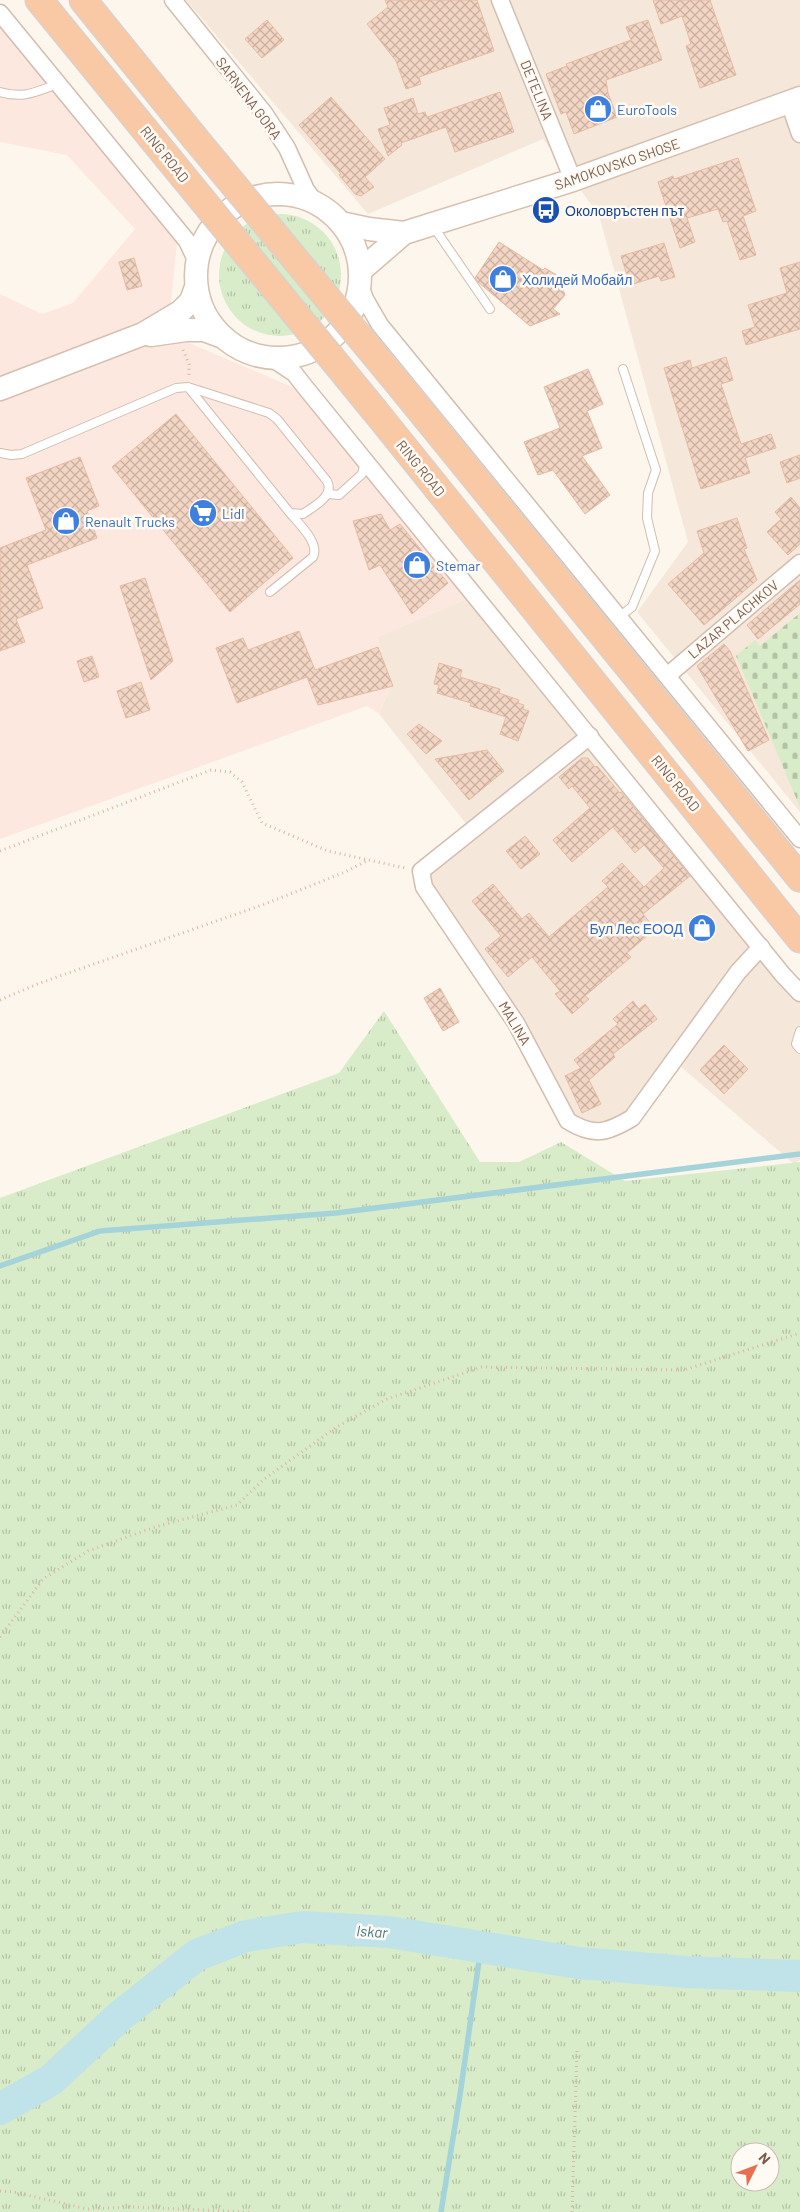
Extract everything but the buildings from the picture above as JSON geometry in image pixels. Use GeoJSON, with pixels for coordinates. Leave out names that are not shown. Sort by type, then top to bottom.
{"type":"FeatureCollection","features":[{"type":"Feature","properties":{"kind":"highway","name":"RING ROAD"},"geometry":{"type":"LineString","coordinates":[[39,0],[375,410],[800,939]]}},
{"type":"Feature","properties":{"kind":"highway"},"geometry":{"type":"LineString","coordinates":[[83,0],[402,388],[800,878]]}},
{"type":"Feature","properties":{"kind":"main road","name":"SAMOKOVSKO SHOSE"},"geometry":{"type":"LineString","coordinates":[[341,223],[369,229],[404,233],[573,180],[795,100]]}},
{"type":"Feature","properties":{"kind":"main road"},"geometry":{"type":"LineString","coordinates":[[127,340],[175,331],[204,330],[223,337],[244,350],[270,357],[298,355],[324,344],[338,332],[347,320],[360,278],[357,254],[350,236],[341,223],[315,202],[300,196],[285,194],[267,194],[246,200],[226,212],[216,221],[200,250],[197,262],[196,287],[201,308],[212,326],[223,337]]}},
{"type":"Feature","properties":{"kind":"main road","name":"SAMOKOVSKO SHOSE"},"geometry":{"type":"LineString","coordinates":[[360,278],[404,233]]}},
{"type":"Feature","properties":{"kind":"main road"},"geometry":{"type":"LineString","coordinates":[[0,389],[127,340],[180,312],[191,301],[196,287]]}},
{"type":"Feature","properties":{"kind":"street","name":"SARNENA GORA"},"geometry":{"type":"LineString","coordinates":[[173,0],[264,113],[287,148],[306,190],[315,202]]}},
{"type":"Feature","properties":{"kind":"street","name":"DETELINA"},"geometry":{"type":"LineString","coordinates":[[500,0],[573,180]]}},
{"type":"Feature","properties":{"kind":"street"},"geometry":{"type":"LineString","coordinates":[[0,13],[186,241],[197,262]]}},
{"type":"Feature","properties":{"kind":"street"},"geometry":{"type":"LineString","coordinates":[[795,100],[800,134]]}},
{"type":"Feature","properties":{"kind":"street"},"geometry":{"type":"LineString","coordinates":[[360,278],[365,299],[380,325],[800,839]]}},
{"type":"Feature","properties":{"kind":"street"},"geometry":{"type":"LineString","coordinates":[[270,357],[294,373],[800,993]]}},
{"type":"Feature","properties":{"kind":"street","name":"LAZAR PLACHKOV"},"geometry":{"type":"LineString","coordinates":[[667,676],[800,563]]}},
{"type":"Feature","properties":{"kind":"street"},"geometry":{"type":"LineString","coordinates":[[420,871],[590,736]]}},
{"type":"Feature","properties":{"kind":"street","name":"MALINA"},"geometry":{"type":"LineString","coordinates":[[420,871],[424,887],[516,1023],[568,1121],[581,1129],[596,1132],[612,1130],[632,1118],[738,972],[760,946]]}},
{"type":"Feature","properties":{"kind":"lane"},"geometry":{"type":"LineString","coordinates":[[0,92],[14,96],[27,96],[58,84]]}},
{"type":"Feature","properties":{"kind":"lane"},"geometry":{"type":"LineString","coordinates":[[432,224],[490,309]]}},
{"type":"Feature","properties":{"kind":"lane"},"geometry":{"type":"LineString","coordinates":[[619,617],[632,607],[655,551],[647,518],[648,493],[656,470],[622,369]]}},
{"type":"Feature","properties":{"kind":"lane"},"geometry":{"type":"LineString","coordinates":[[0,453],[12,456],[22,454],[176,388],[188,387],[260,409],[277,418],[327,481],[330,488],[328,494],[303,514],[290,512]]}},
{"type":"Feature","properties":{"kind":"lane"},"geometry":{"type":"LineString","coordinates":[[188,387],[290,512],[314,545],[316,552],[312,557],[270,592]]}},
{"type":"Feature","properties":{"kind":"lane"},"geometry":{"type":"LineString","coordinates":[[328,494],[339,494],[362,474],[365,460]]}},
{"type":"Feature","properties":{"kind":"lane"},"geometry":{"type":"LineString","coordinates":[[800,1031],[796,1044],[800,1049]]}},
{"type":"Feature","properties":{"kind":"path"},"geometry":{"type":"LineString","coordinates":[[175,331],[189,364],[188,387]]}},
{"type":"Feature","properties":{"kind":"path"},"geometry":{"type":"LineString","coordinates":[[0,851],[211,770],[230,772],[242,782],[262,823],[328,851],[420,871]]}},
{"type":"Feature","properties":{"kind":"path"},"geometry":{"type":"LineString","coordinates":[[0,1000],[40,983],[265,904],[345,872],[368,860]]}},
{"type":"Feature","properties":{"kind":"path"},"geometry":{"type":"LineString","coordinates":[[0,1637],[43,1579],[81,1556],[155,1527],[237,1505],[263,1480],[327,1434],[387,1399],[482,1367],[684,1370],[800,1333]]}},
{"type":"Feature","properties":{"kind":"path"},"geometry":{"type":"LineString","coordinates":[[572,2212],[577,2050]]}},
{"type":"Feature","properties":{"kind":"path"},"geometry":{"type":"LineString","coordinates":[[0,2191],[14,2192],[87,2209],[131,2207],[250,2212]]}},
{"type":"Feature","properties":{"kind":"shaded area"},"geometry":{"type":"Polygon","coordinates":[[[186,0],[800,0],[800,812],[637,612],[688,542],[599,215],[543,139],[368,214],[186,0]]]}},
{"type":"Feature","properties":{"kind":"shaded area"},"geometry":{"type":"Polygon","coordinates":[[[0,21],[177,242],[171,303],[187,342],[297,389],[468,598],[377,637],[391,686],[379,714],[367,706],[0,839],[0,294],[42,314],[73,303],[135,229],[67,155],[0,142],[0,21]]]}},
{"type":"Feature","properties":{"kind":"shaded area"},"geometry":{"type":"Polygon","coordinates":[[[468,598],[800,1000],[800,1160],[794,1164],[673,1060],[632,1118],[581,1129],[421,871],[471,830],[379,714],[391,686],[377,637],[468,598]]]}},
{"type":"Feature","properties":{"kind":"green space"},"geometry":{"type":"Polygon","coordinates":[[[280,214],[303,219],[323,232],[336,252],[341,275],[336,298],[323,318],[303,331],[280,336],[257,331],[237,318],[224,298],[219,275],[224,252],[237,232],[257,219],[280,214]]]}},
{"type":"Feature","properties":{"kind":"green space"},"geometry":{"type":"Polygon","coordinates":[[[800,613],[800,807],[736,656],[755,640],[760,646],[800,613]]]}},
{"type":"Feature","properties":{"kind":"green space"},"geometry":{"type":"Polygon","coordinates":[[[384,1011],[480,1162],[519,1162],[561,1142],[625,1181],[800,1162],[800,2212],[0,2212],[0,1198],[339,1073],[384,1011]]]}},
{"type":"Feature","properties":{"kind":"waterway"},"geometry":{"type":"LineString","coordinates":[[0,1266],[100,1231],[336,1213],[800,1154]]}},
{"type":"Feature","properties":{"kind":"waterway","name":"Iskar"},"geometry":{"type":"LineString","coordinates":[[0,2109],[51,2080],[120,2016],[197,1955],[246,1936],[303,1927],[389,1932],[579,1963],[686,1972],[800,1976]]}},
{"type":"Feature","properties":{"kind":"waterway"},"geometry":{"type":"LineString","coordinates":[[441,2212],[481,1947]]}},
{"type":"Feature","properties":{"kind":"place","name":"EuroTools"},"geometry":{"type":"Point","coordinates":[598,109]}},
{"type":"Feature","properties":{"kind":"place","name":"Околовръстен път"},"geometry":{"type":"Point","coordinates":[546,210]}},
{"type":"Feature","properties":{"kind":"place","name":"Холидей Мобайл"},"geometry":{"type":"Point","coordinates":[503,279]}},
{"type":"Feature","properties":{"kind":"place","name":"Lidl"},"geometry":{"type":"Point","coordinates":[203,513]}},
{"type":"Feature","properties":{"kind":"place","name":"Renault Trucks"},"geometry":{"type":"Point","coordinates":[66,521]}},
{"type":"Feature","properties":{"kind":"place","name":"Stemar"},"geometry":{"type":"Point","coordinates":[417,565]}},
{"type":"Feature","properties":{"kind":"place","name":"Бул Лес ЕООД"},"geometry":{"type":"Point","coordinates":[702,928]}}]}
